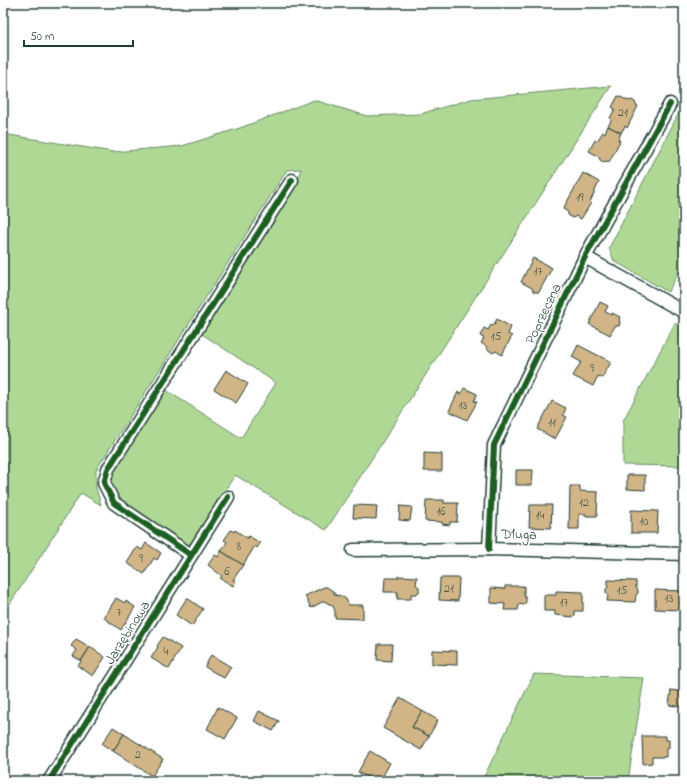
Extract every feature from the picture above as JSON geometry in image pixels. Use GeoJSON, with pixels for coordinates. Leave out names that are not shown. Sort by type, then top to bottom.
{"type":"FeatureCollection","features":[{"type":"Feature","properties":{"kind":"street","name":"Poprzeczna"},"geometry":{"type":"LineString","coordinates":[[489,549],[494,445],[585,257],[670,104]]}},
{"type":"Feature","properties":{"kind":"street"},"geometry":{"type":"LineString","coordinates":[[192,555],[114,503],[104,483],[108,469],[292,180]]}},
{"type":"Feature","properties":{"kind":"street"},"geometry":{"type":"LineString","coordinates":[[585,257],[684,312]]}},
{"type":"Feature","properties":{"kind":"street","name":"Jarzębinowa"},"geometry":{"type":"LineString","coordinates":[[49,781],[228,497]]}},
{"type":"Feature","properties":{"kind":"street","name":"Długa"},"geometry":{"type":"LineString","coordinates":[[353,550],[489,549],[684,554]]}},
{"type":"Feature","properties":{"kind":"green space"},"geometry":{"type":"Polygon","coordinates":[[[611,86],[326,530],[235,475],[189,546],[117,497],[111,482],[113,472],[166,390],[241,438],[276,383],[202,334],[293,191],[301,169],[287,170],[96,470],[96,488],[101,505],[81,493],[6,610],[3,608],[3,134],[113,152],[182,146],[240,128],[314,100],[367,116],[420,114],[471,99],[611,86]]]}},
{"type":"Feature","properties":{"kind":"green space"},"geometry":{"type":"Polygon","coordinates":[[[684,103],[684,263],[668,292],[614,261],[609,248],[684,103]]]}},
{"type":"Feature","properties":{"kind":"green space"},"geometry":{"type":"Polygon","coordinates":[[[675,323],[684,327],[684,466],[623,465],[623,421],[675,323]]]}},
{"type":"Feature","properties":{"kind":"green space"},"geometry":{"type":"Polygon","coordinates":[[[534,674],[644,678],[628,781],[482,781],[534,674]]]}},
{"type":"Feature","properties":{"kind":"building"},"geometry":{"type":"Polygon","coordinates":[[[618,96],[629,101],[632,100],[638,106],[627,128],[625,126],[621,133],[608,126],[615,109],[612,107],[618,96]]]}},
{"type":"Feature","properties":{"kind":"building"},"geometry":{"type":"Polygon","coordinates":[[[608,126],[621,133],[618,140],[620,141],[609,162],[603,162],[599,157],[589,151],[595,140],[597,141],[603,132],[605,133],[608,126]]]}},
{"type":"Feature","properties":{"kind":"building"},"geometry":{"type":"Polygon","coordinates":[[[583,173],[599,182],[590,202],[591,203],[581,219],[576,216],[573,218],[563,209],[583,173]]]}},
{"type":"Feature","properties":{"kind":"building"},"geometry":{"type":"Polygon","coordinates":[[[533,258],[552,268],[539,292],[533,291],[532,288],[521,282],[533,258]]]}},
{"type":"Feature","properties":{"kind":"building"},"geometry":{"type":"Polygon","coordinates":[[[600,302],[608,306],[605,312],[612,315],[612,313],[620,317],[619,326],[615,326],[610,335],[589,324],[600,302]]]}},
{"type":"Feature","properties":{"kind":"building"},"geometry":{"type":"Polygon","coordinates":[[[497,319],[511,327],[508,334],[512,336],[502,355],[496,351],[493,353],[487,349],[487,347],[481,343],[484,338],[480,336],[484,328],[488,330],[491,325],[493,326],[497,319]]]}},
{"type":"Feature","properties":{"kind":"building"},"geometry":{"type":"Polygon","coordinates":[[[578,345],[611,362],[602,378],[598,376],[593,386],[573,376],[581,362],[572,357],[578,345]]]}},
{"type":"Feature","properties":{"kind":"building"},"geometry":{"type":"Polygon","coordinates":[[[226,370],[248,384],[236,403],[214,389],[226,370]]]}},
{"type":"Feature","properties":{"kind":"building"},"geometry":{"type":"Polygon","coordinates":[[[464,388],[477,394],[474,401],[477,402],[467,420],[449,411],[458,392],[461,394],[464,388]]]}},
{"type":"Feature","properties":{"kind":"building"},"geometry":{"type":"Polygon","coordinates":[[[552,401],[566,408],[563,415],[567,417],[555,439],[537,429],[552,401]]]}},
{"type":"Feature","properties":{"kind":"building"},"geometry":{"type":"Polygon","coordinates":[[[424,453],[442,454],[442,471],[424,471],[424,453]]]}},
{"type":"Feature","properties":{"kind":"building"},"geometry":{"type":"Polygon","coordinates":[[[516,470],[533,470],[532,485],[516,485],[516,470]]]}},
{"type":"Feature","properties":{"kind":"building"},"geometry":{"type":"Polygon","coordinates":[[[627,475],[645,475],[645,490],[627,489],[627,475]]]}},
{"type":"Feature","properties":{"kind":"building"},"geometry":{"type":"Polygon","coordinates":[[[570,486],[580,486],[580,491],[598,492],[597,516],[586,516],[586,514],[579,514],[579,529],[569,529],[570,486]]]}},
{"type":"Feature","properties":{"kind":"building"},"geometry":{"type":"Polygon","coordinates":[[[426,500],[444,500],[444,503],[458,503],[457,522],[450,522],[450,525],[442,524],[442,522],[425,521],[426,500]]]}},
{"type":"Feature","properties":{"kind":"building"},"geometry":{"type":"Polygon","coordinates":[[[354,505],[377,506],[376,519],[353,518],[354,505]]]}},
{"type":"Feature","properties":{"kind":"building"},"geometry":{"type":"Polygon","coordinates":[[[530,505],[552,505],[551,528],[529,527],[530,505]]]}},
{"type":"Feature","properties":{"kind":"building"},"geometry":{"type":"Polygon","coordinates":[[[400,506],[412,507],[410,521],[399,520],[400,506]]]}},
{"type":"Feature","properties":{"kind":"building"},"geometry":{"type":"Polygon","coordinates":[[[631,510],[658,511],[657,533],[631,533],[631,510]]]}},
{"type":"Feature","properties":{"kind":"building"},"geometry":{"type":"Polygon","coordinates":[[[231,530],[234,532],[235,530],[247,538],[249,536],[260,543],[257,548],[255,546],[243,565],[221,551],[227,542],[224,540],[231,530]]]}},
{"type":"Feature","properties":{"kind":"building"},"geometry":{"type":"Polygon","coordinates":[[[146,543],[161,553],[157,560],[154,558],[144,574],[127,563],[137,547],[142,550],[146,543]]]}},
{"type":"Feature","properties":{"kind":"building"},"geometry":{"type":"Polygon","coordinates":[[[221,551],[243,565],[233,580],[236,581],[233,586],[220,578],[222,576],[208,565],[215,555],[218,557],[221,551]]]}},
{"type":"Feature","properties":{"kind":"building"},"geometry":{"type":"Polygon","coordinates":[[[398,576],[417,577],[416,585],[419,587],[419,592],[416,594],[411,594],[411,599],[397,599],[398,592],[384,592],[385,578],[398,578],[398,576]]]}},
{"type":"Feature","properties":{"kind":"building"},"geometry":{"type":"Polygon","coordinates":[[[440,578],[459,578],[458,601],[439,600],[440,578]]]}},
{"type":"Feature","properties":{"kind":"building"},"geometry":{"type":"Polygon","coordinates":[[[608,580],[636,581],[638,593],[636,595],[635,602],[607,601],[608,595],[606,593],[606,589],[608,587],[608,580]]]}},
{"type":"Feature","properties":{"kind":"building"},"geometry":{"type":"Polygon","coordinates":[[[505,586],[524,586],[524,596],[526,598],[526,602],[524,605],[519,604],[518,610],[504,610],[505,604],[491,603],[491,588],[505,589],[505,586]]]}},
{"type":"Feature","properties":{"kind":"building"},"geometry":{"type":"Polygon","coordinates":[[[327,587],[334,592],[334,594],[346,599],[349,605],[363,605],[363,619],[335,618],[333,606],[324,601],[311,608],[305,596],[327,587]]]}},
{"type":"Feature","properties":{"kind":"building"},"geometry":{"type":"Polygon","coordinates":[[[655,590],[683,591],[682,599],[684,600],[684,604],[682,606],[682,610],[655,609],[655,590]]]}},
{"type":"Feature","properties":{"kind":"building"},"geometry":{"type":"Polygon","coordinates":[[[556,591],[583,592],[583,611],[575,611],[575,615],[573,617],[555,615],[555,611],[544,611],[544,595],[556,595],[556,591]]]}},
{"type":"Feature","properties":{"kind":"building"},"geometry":{"type":"Polygon","coordinates":[[[116,598],[125,603],[126,601],[135,607],[121,630],[104,618],[116,598]]]}},
{"type":"Feature","properties":{"kind":"building"},"geometry":{"type":"Polygon","coordinates":[[[187,598],[203,609],[192,626],[176,615],[187,598]]]}},
{"type":"Feature","properties":{"kind":"building"},"geometry":{"type":"Polygon","coordinates":[[[163,637],[181,648],[169,669],[151,658],[163,637]]]}},
{"type":"Feature","properties":{"kind":"building"},"geometry":{"type":"Polygon","coordinates":[[[76,639],[90,647],[81,661],[73,656],[77,650],[71,646],[76,639]]]}},
{"type":"Feature","properties":{"kind":"building"},"geometry":{"type":"Polygon","coordinates":[[[378,644],[392,644],[391,661],[377,660],[378,644]]]}},
{"type":"Feature","properties":{"kind":"building"},"geometry":{"type":"Polygon","coordinates":[[[90,647],[105,657],[93,676],[78,666],[90,647]]]}},
{"type":"Feature","properties":{"kind":"building"},"geometry":{"type":"Polygon","coordinates":[[[432,650],[457,651],[457,665],[432,664],[432,650]]]}},
{"type":"Feature","properties":{"kind":"building"},"geometry":{"type":"Polygon","coordinates":[[[211,655],[231,667],[224,678],[205,667],[211,655]]]}},
{"type":"Feature","properties":{"kind":"building"},"geometry":{"type":"Polygon","coordinates":[[[671,690],[684,692],[684,707],[669,705],[671,690]]]}},
{"type":"Feature","properties":{"kind":"building"},"geometry":{"type":"Polygon","coordinates":[[[400,698],[422,711],[412,727],[429,736],[421,750],[383,728],[400,698]]]}},
{"type":"Feature","properties":{"kind":"building"},"geometry":{"type":"Polygon","coordinates":[[[218,707],[237,718],[225,739],[207,729],[218,707]]]}},
{"type":"Feature","properties":{"kind":"building"},"geometry":{"type":"Polygon","coordinates":[[[259,711],[279,721],[273,731],[254,721],[259,711]]]}},
{"type":"Feature","properties":{"kind":"building"},"geometry":{"type":"Polygon","coordinates":[[[422,711],[438,720],[429,736],[412,727],[422,711]]]}},
{"type":"Feature","properties":{"kind":"building"},"geometry":{"type":"Polygon","coordinates":[[[113,727],[124,734],[113,751],[102,744],[113,727]]]}},
{"type":"Feature","properties":{"kind":"building"},"geometry":{"type":"Polygon","coordinates":[[[124,734],[163,759],[152,776],[113,751],[124,734]]]}},
{"type":"Feature","properties":{"kind":"building"},"geometry":{"type":"Polygon","coordinates":[[[642,736],[666,736],[666,740],[669,740],[669,748],[666,748],[666,757],[652,757],[652,763],[643,764],[642,736]]]}},
{"type":"Feature","properties":{"kind":"building"},"geometry":{"type":"Polygon","coordinates":[[[370,751],[390,763],[380,781],[374,781],[358,772],[370,751]]]}},
{"type":"Feature","properties":{"kind":"cycle path"},"geometry":{"type":"LineString","coordinates":[[489,549],[494,445],[585,257],[670,104]]}},
{"type":"Feature","properties":{"kind":"cycle path"},"geometry":{"type":"LineString","coordinates":[[191,555],[114,503],[104,483],[108,469],[292,180]]}},
{"type":"Feature","properties":{"kind":"cycle path"},"geometry":{"type":"LineString","coordinates":[[49,781],[228,497]]}}]}
